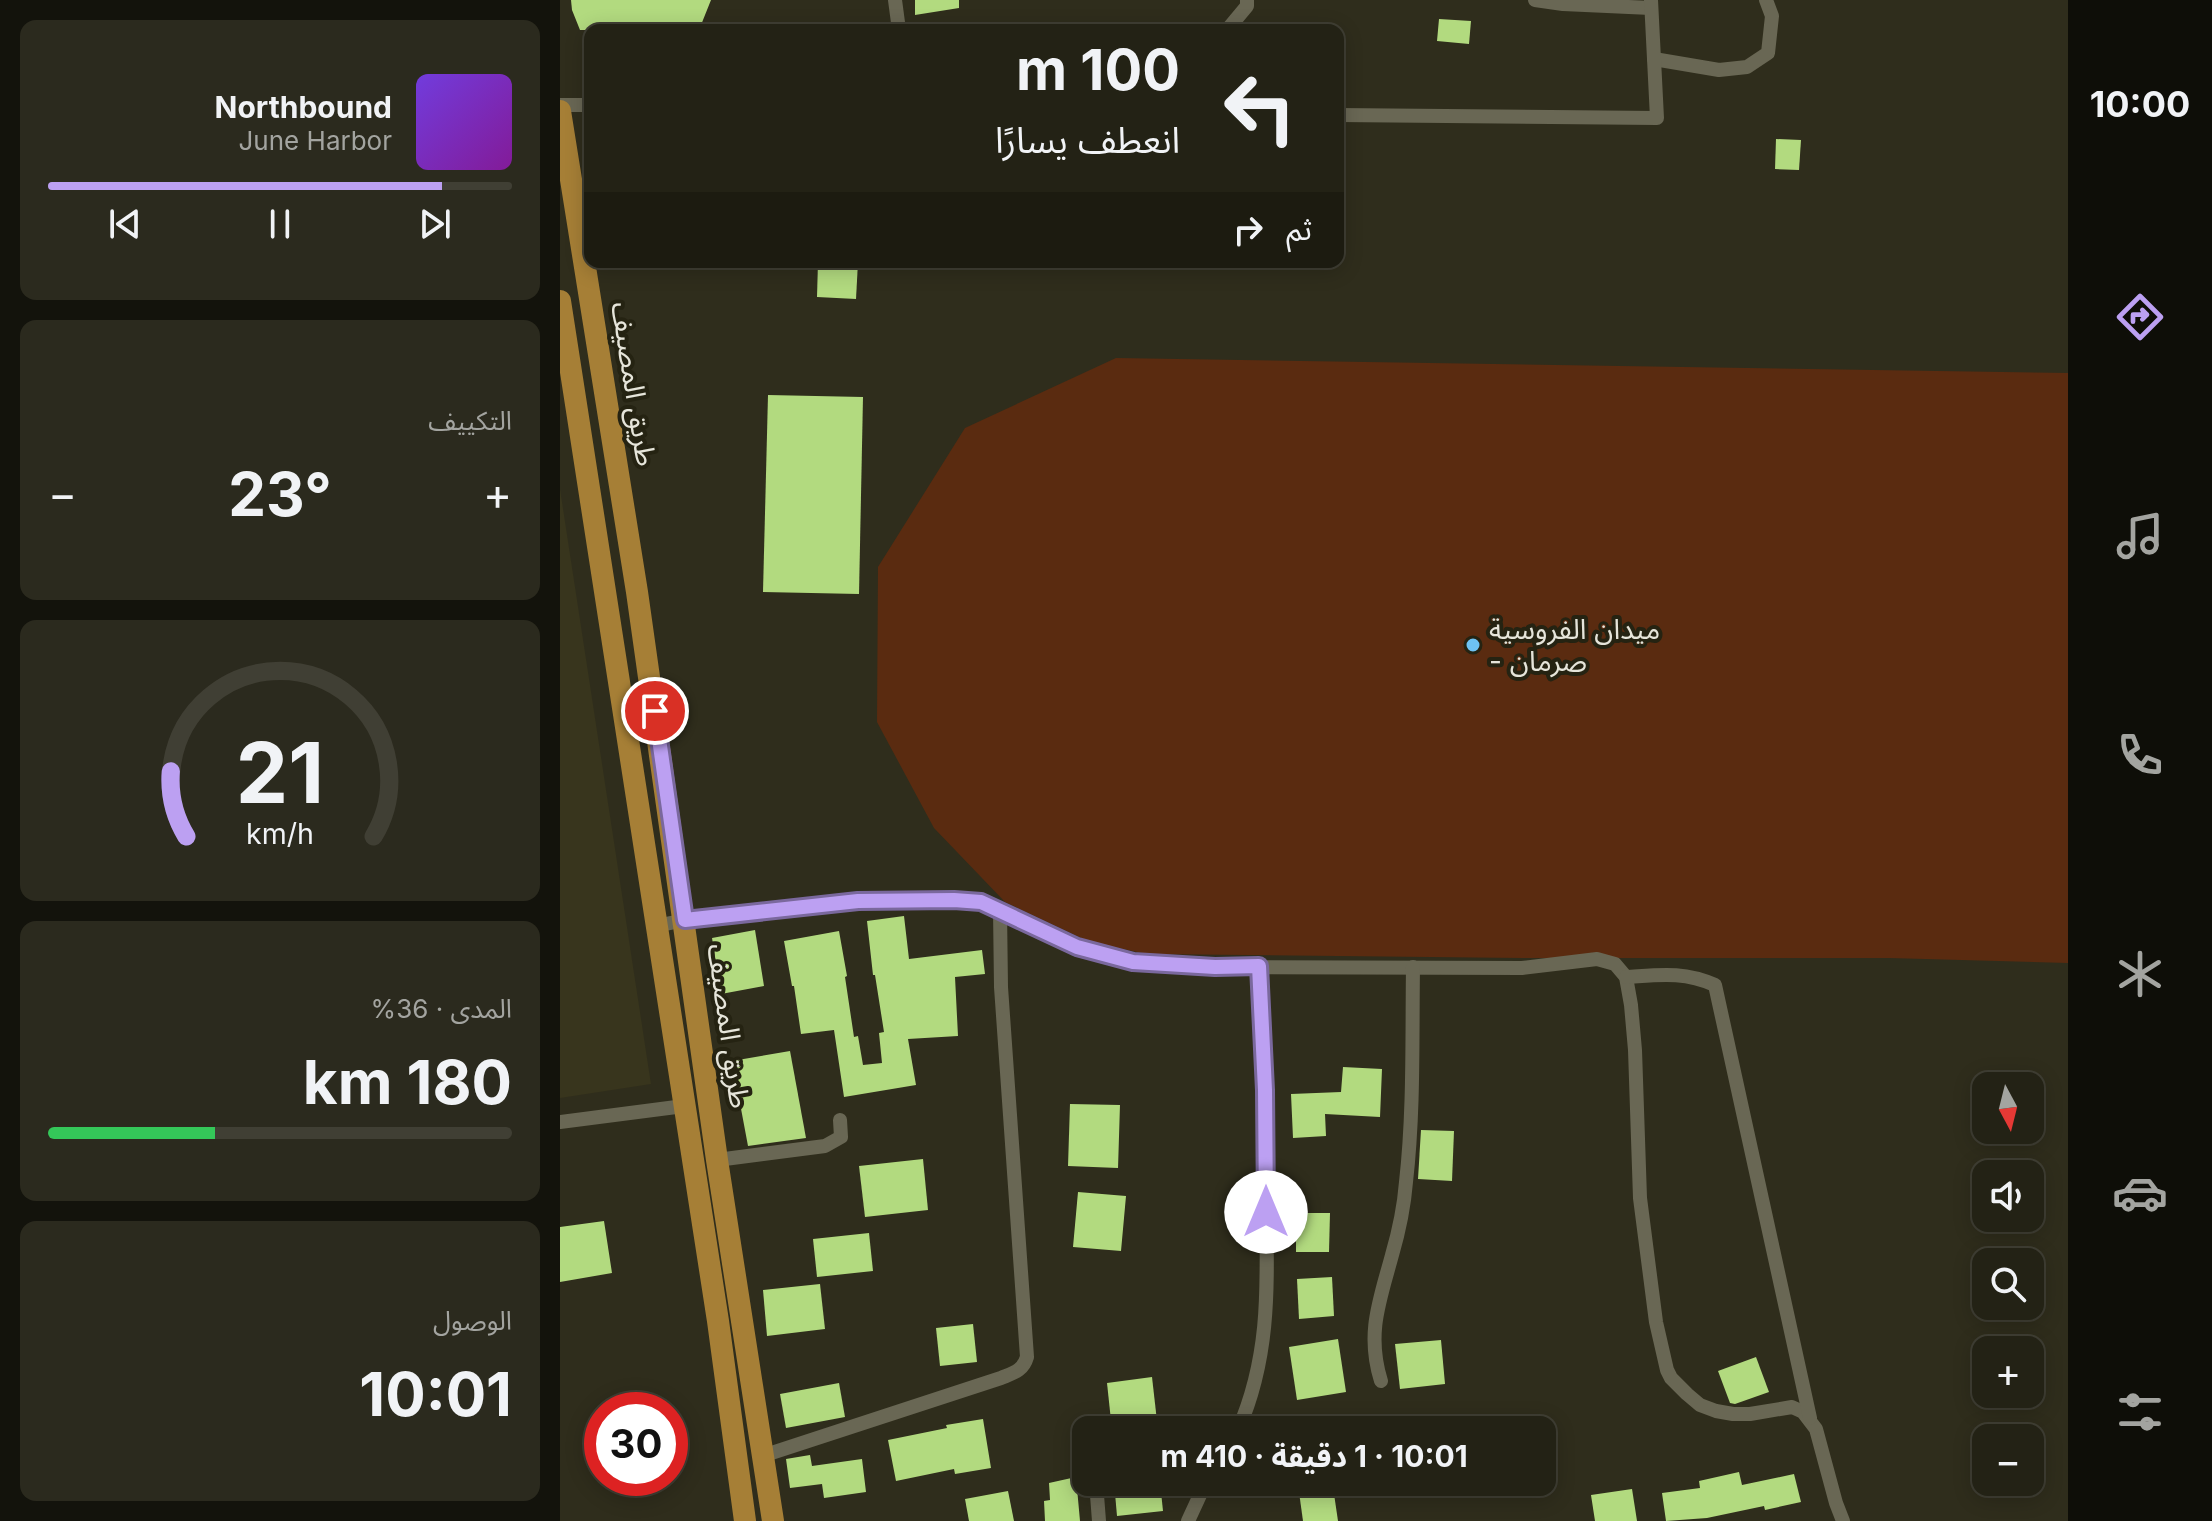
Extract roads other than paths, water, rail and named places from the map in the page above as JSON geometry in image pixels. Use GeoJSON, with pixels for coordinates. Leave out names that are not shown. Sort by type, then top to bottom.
{"type":"FeatureCollection","features":[{"type":"Feature","properties":{"kind":"main road","name":"طريق المصيف"},"geometry":{"type":"LineString","coordinates":[[560,108],[584,258]]}},
{"type":"Feature","properties":{"kind":"main road","name":"طريق المصيف"},"geometry":{"type":"LineString","coordinates":[[586,268],[635,576],[717,1160],[773,1521]]}},
{"type":"Feature","properties":{"kind":"main road","name":"طريق المصيف"},"geometry":{"type":"LineString","coordinates":[[560,301],[718,1321],[745,1521]]}},
{"type":"Feature","properties":{"kind":"street"},"geometry":{"type":"LineString","coordinates":[[895,0],[898,24]]}},
{"type":"Feature","properties":{"kind":"street"},"geometry":{"type":"LineString","coordinates":[[1232,24],[1247,6],[1247,0]]}},
{"type":"Feature","properties":{"kind":"street"},"geometry":{"type":"LineString","coordinates":[[1344,115],[1657,118],[1651,4],[1535,0]]}},
{"type":"Feature","properties":{"kind":"street"},"geometry":{"type":"LineString","coordinates":[[1654,59],[1719,70],[1747,67],[1768,53],[1772,16],[1766,0]]}},
{"type":"Feature","properties":{"kind":"street"},"geometry":{"type":"LineString","coordinates":[[560,108],[584,106]]}},
{"type":"Feature","properties":{"kind":"street"},"geometry":{"type":"LineString","coordinates":[[656,926],[858,901],[954,900],[981,902],[1077,947],[1133,962],[1178,966],[1522,968],[1597,959],[1615,964],[1626,977],[1635,1050],[1642,1219],[1656,1322],[1667,1370],[1700,1405],[1716,1411],[1750,1414],[1792,1407],[1810,1418]]}},
{"type":"Feature","properties":{"kind":"street"},"geometry":{"type":"LineString","coordinates":[[762,1456],[1001,1378],[1019,1371],[1025,1365],[1027,1357],[1001,987],[1000,910]]}},
{"type":"Feature","properties":{"kind":"street"},"geometry":{"type":"LineString","coordinates":[[1243,1416],[1260,1364],[1266,1317],[1265,1090],[1259,966]]}},
{"type":"Feature","properties":{"kind":"street"},"geometry":{"type":"LineString","coordinates":[[1381,1381],[1375,1364],[1373,1333],[1376,1308],[1399,1230],[1406,1185],[1413,967]]}},
{"type":"Feature","properties":{"kind":"street"},"geometry":{"type":"LineString","coordinates":[[1626,977],[1674,975],[1696,977],[1715,985],[1810,1418],[1820,1441],[1843,1521]]}},
{"type":"Feature","properties":{"kind":"street"},"geometry":{"type":"LineString","coordinates":[[560,1122],[684,1106]]}},
{"type":"Feature","properties":{"kind":"street"},"geometry":{"type":"LineString","coordinates":[[717,1160],[825,1146],[841,1137],[840,1120]]}},
{"type":"Feature","properties":{"kind":"street"},"geometry":{"type":"LineString","coordinates":[[1097,1496],[1099,1521]]}},
{"type":"Feature","properties":{"kind":"street"},"geometry":{"type":"LineString","coordinates":[[1188,1521],[1200,1496]]}},
{"type":"Feature","properties":{"kind":"place","name":"ميدان الفروسية - صرمان"},"geometry":{"type":"Point","coordinates":[1473,645]}}]}
